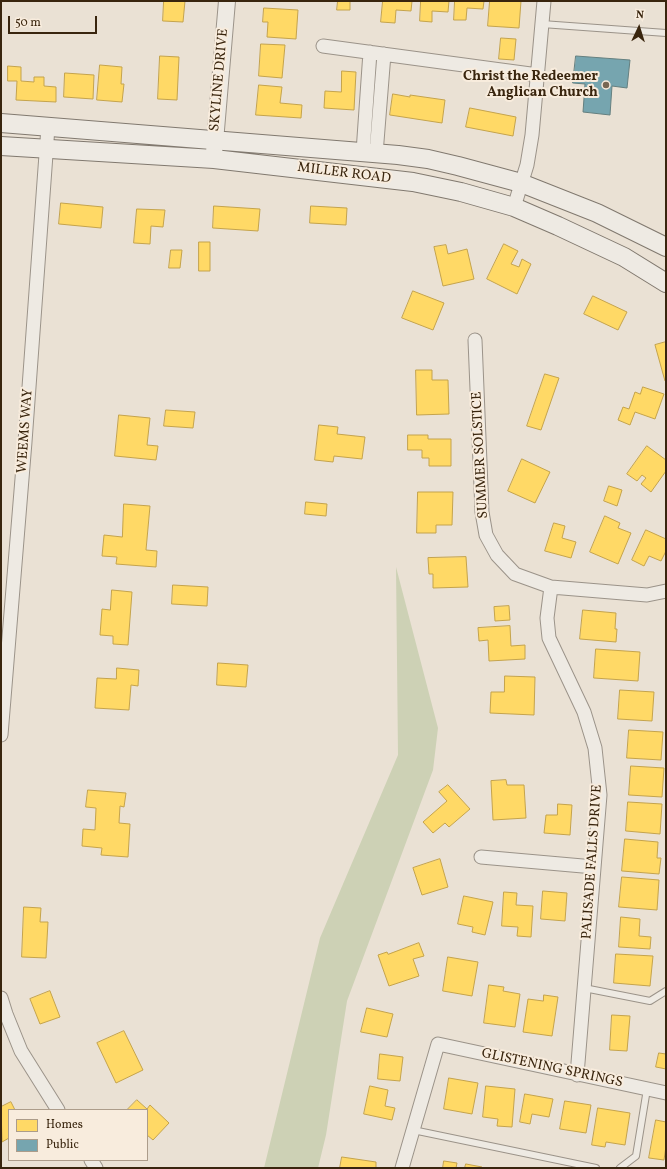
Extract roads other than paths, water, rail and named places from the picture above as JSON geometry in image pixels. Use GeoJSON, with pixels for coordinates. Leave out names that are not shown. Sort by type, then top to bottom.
{"type":"FeatureCollection","features":[{"type":"Feature","properties":{"kind":"main road","name":"MILLER ROAD"},"geometry":{"type":"LineString","coordinates":[[1,123],[428,159],[521,183],[598,213],[666,248]]}},
{"type":"Feature","properties":{"kind":"main road","name":"MILLER ROAD"},"geometry":{"type":"LineString","coordinates":[[1,146],[214,159],[413,182],[461,192],[514,207],[624,257],[666,283]]}},
{"type":"Feature","properties":{"kind":"street","name":"SKYLINE DRIVE"},"geometry":{"type":"LineString","coordinates":[[214,159],[227,1]]}},
{"type":"Feature","properties":{"kind":"street"},"geometry":{"type":"LineString","coordinates":[[514,207],[527,165],[532,135],[544,1]]}},
{"type":"Feature","properties":{"kind":"street"},"geometry":{"type":"LineString","coordinates":[[323,46],[538,75]]}},
{"type":"Feature","properties":{"kind":"street"},"geometry":{"type":"LineString","coordinates":[[370,52],[370,153]]}},
{"type":"Feature","properties":{"kind":"street"},"geometry":{"type":"LineString","coordinates":[[370,153],[384,54]]}},
{"type":"Feature","properties":{"kind":"street","name":"WEEMS WAY"},"geometry":{"type":"LineString","coordinates":[[1,735],[25,442],[48,127]]}},
{"type":"Feature","properties":{"kind":"street","name":"SUMMER SOLSTICE"},"geometry":{"type":"LineString","coordinates":[[475,340],[482,512],[486,535],[497,555],[515,574],[551,588],[647,595],[666,591]]}},
{"type":"Feature","properties":{"kind":"street","name":"PALISADE FALLS DRIVE"},"geometry":{"type":"LineString","coordinates":[[551,588],[547,618],[549,638],[584,712],[595,748],[600,795],[577,1075]]}},
{"type":"Feature","properties":{"kind":"street"},"geometry":{"type":"LineString","coordinates":[[481,857],[594,868]]}},
{"type":"Feature","properties":{"kind":"street"},"geometry":{"type":"LineString","coordinates":[[1,998],[21,1051],[57,1109]]}},
{"type":"Feature","properties":{"kind":"street","name":"GLISTENING SPRINGS"},"geometry":{"type":"LineString","coordinates":[[413,1130],[438,1044],[666,1093]]}},
{"type":"Feature","properties":{"kind":"street"},"geometry":{"type":"LineString","coordinates":[[402,1168],[413,1130]]}},
{"type":"Feature","properties":{"kind":"lane"},"geometry":{"type":"LineString","coordinates":[[542,24],[666,33]]}},
{"type":"Feature","properties":{"kind":"lane"},"geometry":{"type":"LineString","coordinates":[[584,988],[650,1001],[666,991]]}},
{"type":"Feature","properties":{"kind":"lane"},"geometry":{"type":"LineString","coordinates":[[620,1168],[636,1156],[647,1089]]}},
{"type":"Feature","properties":{"kind":"lane"},"geometry":{"type":"LineString","coordinates":[[413,1130],[596,1168]]}},
{"type":"Feature","properties":{"kind":"place","name":"Christ the Redeemer Anglican Church"},"geometry":{"type":"Point","coordinates":[606,85]}}]}
